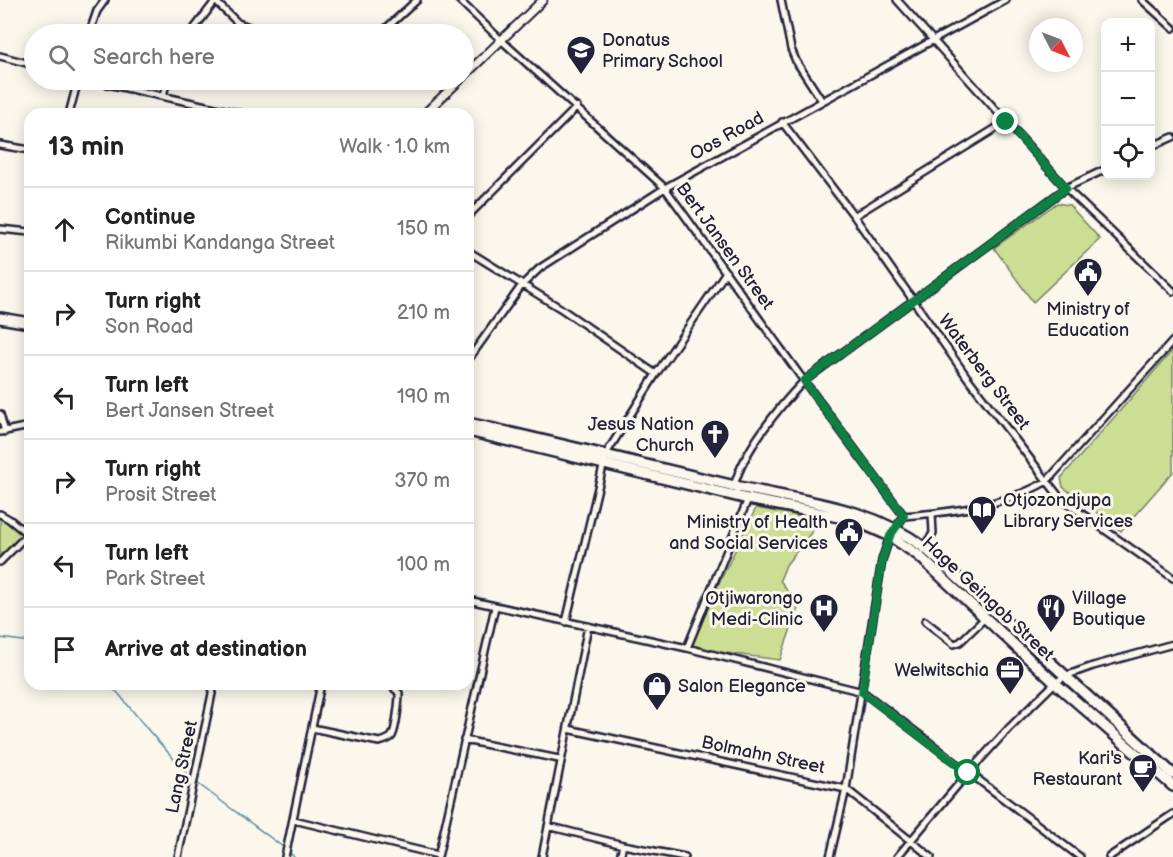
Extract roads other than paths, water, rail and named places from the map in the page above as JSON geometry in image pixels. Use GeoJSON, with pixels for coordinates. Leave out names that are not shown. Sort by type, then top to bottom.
{"type":"FeatureCollection","features":[{"type":"Feature","properties":{"kind":"highway"},"geometry":{"type":"LineString","coordinates":[[0,318],[24,322]]}},
{"type":"Feature","properties":{"kind":"highway","name":"Hage Geingob Street"},"geometry":{"type":"LineString","coordinates":[[474,425],[748,499],[854,520],[892,532]]}},
{"type":"Feature","properties":{"kind":"highway","name":"Hage Geingob Street"},"geometry":{"type":"LineString","coordinates":[[474,432],[850,510],[892,532],[921,552],[1065,676],[1090,707],[1173,786]]}},
{"type":"Feature","properties":{"kind":"highway","name":"Hage Geingob Street"},"geometry":{"type":"LineString","coordinates":[[943,572],[985,618],[1055,683],[1090,707],[1173,774]]}},
{"type":"Feature","properties":{"kind":"street"},"geometry":{"type":"LineString","coordinates":[[92,24],[97,11],[105,0]]}},
{"type":"Feature","properties":{"kind":"street"},"geometry":{"type":"LineString","coordinates":[[391,24],[417,0]]}},
{"type":"Feature","properties":{"kind":"street","name":"Bert Jansen Street"},"geometry":{"type":"LineString","coordinates":[[459,0],[665,188],[904,516]]}},
{"type":"Feature","properties":{"kind":"street"},"geometry":{"type":"LineString","coordinates":[[474,66],[543,0]]}},
{"type":"Feature","properties":{"kind":"street"},"geometry":{"type":"LineString","coordinates":[[781,0],[791,49],[796,62],[822,101]]}},
{"type":"Feature","properties":{"kind":"street"},"geometry":{"type":"LineString","coordinates":[[897,0],[1066,188],[1173,291]]}},
{"type":"Feature","properties":{"kind":"street","name":"Oos Road"},"geometry":{"type":"LineString","coordinates":[[474,352],[522,285],[540,268],[665,188],[1006,0]]}},
{"type":"Feature","properties":{"kind":"street"},"geometry":{"type":"LineString","coordinates":[[1142,0],[1173,28]]}},
{"type":"Feature","properties":{"kind":"street"},"geometry":{"type":"LineString","coordinates":[[198,24],[216,1],[241,24]]}},
{"type":"Feature","properties":{"kind":"street"},"geometry":{"type":"LineString","coordinates":[[0,56],[24,62]]}},
{"type":"Feature","properties":{"kind":"street"},"geometry":{"type":"LineString","coordinates":[[71,108],[75,90]]}},
{"type":"Feature","properties":{"kind":"street"},"geometry":{"type":"LineString","coordinates":[[136,90],[216,108]]}},
{"type":"Feature","properties":{"kind":"street"},"geometry":{"type":"LineString","coordinates":[[163,96],[164,90]]}},
{"type":"Feature","properties":{"kind":"street"},"geometry":{"type":"LineString","coordinates":[[430,108],[449,90]]}},
{"type":"Feature","properties":{"kind":"street"},"geometry":{"type":"LineString","coordinates":[[474,210],[577,107]]}},
{"type":"Feature","properties":{"kind":"street","name":"Waterberg Street"},"geometry":{"type":"LineString","coordinates":[[782,122],[854,216],[967,376],[1061,499],[1173,578]]}},
{"type":"Feature","properties":{"kind":"street"},"geometry":{"type":"LineString","coordinates":[[854,216],[1006,122]]}},
{"type":"Feature","properties":{"kind":"street"},"geometry":{"type":"LineString","coordinates":[[1155,145],[1173,137]]}},
{"type":"Feature","properties":{"kind":"street"},"geometry":{"type":"LineString","coordinates":[[0,145],[24,149]]}},
{"type":"Feature","properties":{"kind":"street"},"geometry":{"type":"LineString","coordinates":[[734,486],[743,464],[781,405],[804,381],[1066,188],[1101,171]]}},
{"type":"Feature","properties":{"kind":"street"},"geometry":{"type":"LineString","coordinates":[[0,229],[24,231]]}},
{"type":"Feature","properties":{"kind":"street"},"geometry":{"type":"LineString","coordinates":[[474,255],[560,308],[656,374]]}},
{"type":"Feature","properties":{"kind":"street"},"geometry":{"type":"LineString","coordinates":[[566,622],[605,459],[656,374],[726,272]]}},
{"type":"Feature","properties":{"kind":"street"},"geometry":{"type":"LineString","coordinates":[[830,857],[846,789],[882,560],[892,532],[904,516],[932,514],[1010,499],[1029,492],[1047,481],[1173,341]]}},
{"type":"Feature","properties":{"kind":"street"},"geometry":{"type":"LineString","coordinates":[[0,414],[2,432],[24,427]]}},
{"type":"Feature","properties":{"kind":"street"},"geometry":{"type":"LineString","coordinates":[[687,648],[748,499]]}},
{"type":"Feature","properties":{"kind":"street"},"geometry":{"type":"LineString","coordinates":[[0,514],[24,530]]}},
{"type":"Feature","properties":{"kind":"street"},"geometry":{"type":"LineString","coordinates":[[921,552],[933,533],[932,514]]}},
{"type":"Feature","properties":{"kind":"street"},"geometry":{"type":"LineString","coordinates":[[0,562],[24,540]]}},
{"type":"Feature","properties":{"kind":"street"},"geometry":{"type":"LineString","coordinates":[[474,602],[687,648],[862,692],[1080,857]]}},
{"type":"Feature","properties":{"kind":"street"},"geometry":{"type":"LineString","coordinates":[[294,820],[438,856],[495,607]]}},
{"type":"Feature","properties":{"kind":"street"},"geometry":{"type":"LineString","coordinates":[[925,621],[954,644],[960,642],[985,618]]}},
{"type":"Feature","properties":{"kind":"street"},"geometry":{"type":"LineString","coordinates":[[542,857],[588,626]]}},
{"type":"Feature","properties":{"kind":"street"},"geometry":{"type":"LineString","coordinates":[[897,857],[968,773],[1055,683],[1065,676],[1173,644]]}},
{"type":"Feature","properties":{"kind":"street","name":"Lang Street"},"geometry":{"type":"LineString","coordinates":[[178,857],[213,690]]}},
{"type":"Feature","properties":{"kind":"street"},"geometry":{"type":"LineString","coordinates":[[285,857],[320,690]]}},
{"type":"Feature","properties":{"kind":"street"},"geometry":{"type":"LineString","coordinates":[[312,728],[379,742],[387,740],[392,736],[399,693],[396,690]]}},
{"type":"Feature","properties":{"kind":"street","name":"Bolmahn Street"},"geometry":{"type":"LineString","coordinates":[[568,729],[846,789],[931,857]]}},
{"type":"Feature","properties":{"kind":"street"},"geometry":{"type":"LineString","coordinates":[[464,740],[560,759]]}},
{"type":"Feature","properties":{"kind":"street"},"geometry":{"type":"LineString","coordinates":[[1109,857],[1173,814]]}},
{"type":"Feature","properties":{"kind":"street"},"geometry":{"type":"LineString","coordinates":[[548,826],[622,845],[685,857]]}},
{"type":"Feature","properties":{"kind":"street"},"geometry":{"type":"LineString","coordinates":[[620,857],[622,845]]}},
{"type":"Feature","properties":{"kind":"waterway"},"geometry":{"type":"LineString","coordinates":[[0,638],[24,641]]}},
{"type":"Feature","properties":{"kind":"waterway"},"geometry":{"type":"LineString","coordinates":[[114,690],[190,777]]}},
{"type":"Feature","properties":{"kind":"waterway"},"geometry":{"type":"LineString","coordinates":[[197,783],[283,847]]}},
{"type":"Feature","properties":{"kind":"waterway"},"geometry":{"type":"LineString","coordinates":[[291,854],[294,857]]}},
{"type":"Feature","properties":{"kind":"place","name":"Donatus Primary School"},"geometry":{"type":"Point","coordinates":[581,76]}},
{"type":"Feature","properties":{"kind":"place","name":"Ministry of Education"},"geometry":{"type":"Point","coordinates":[1088,298]}},
{"type":"Feature","properties":{"kind":"place","name":"Jesus Nation Church"},"geometry":{"type":"Point","coordinates":[715,460]}},
{"type":"Feature","properties":{"kind":"place","name":"Otjozondjupa Library Services"},"geometry":{"type":"Point","coordinates":[982,536]}},
{"type":"Feature","properties":{"kind":"place","name":"Ministry of Health and Social Services"},"geometry":{"type":"Point","coordinates":[849,558]}},
{"type":"Feature","properties":{"kind":"place","name":"Otjiwarongo Medi-Clinic"},"geometry":{"type":"Point","coordinates":[824,634]}},
{"type":"Feature","properties":{"kind":"place","name":"Village Boutique"},"geometry":{"type":"Point","coordinates":[1051,634]}},
{"type":"Feature","properties":{"kind":"place","name":"Welwitschia"},"geometry":{"type":"Point","coordinates":[1010,696]}},
{"type":"Feature","properties":{"kind":"place","name":"Salon Elegance"},"geometry":{"type":"Point","coordinates":[657,712]}},
{"type":"Feature","properties":{"kind":"place","name":"Kari's Restaurant"},"geometry":{"type":"Point","coordinates":[1143,794]}}]}
